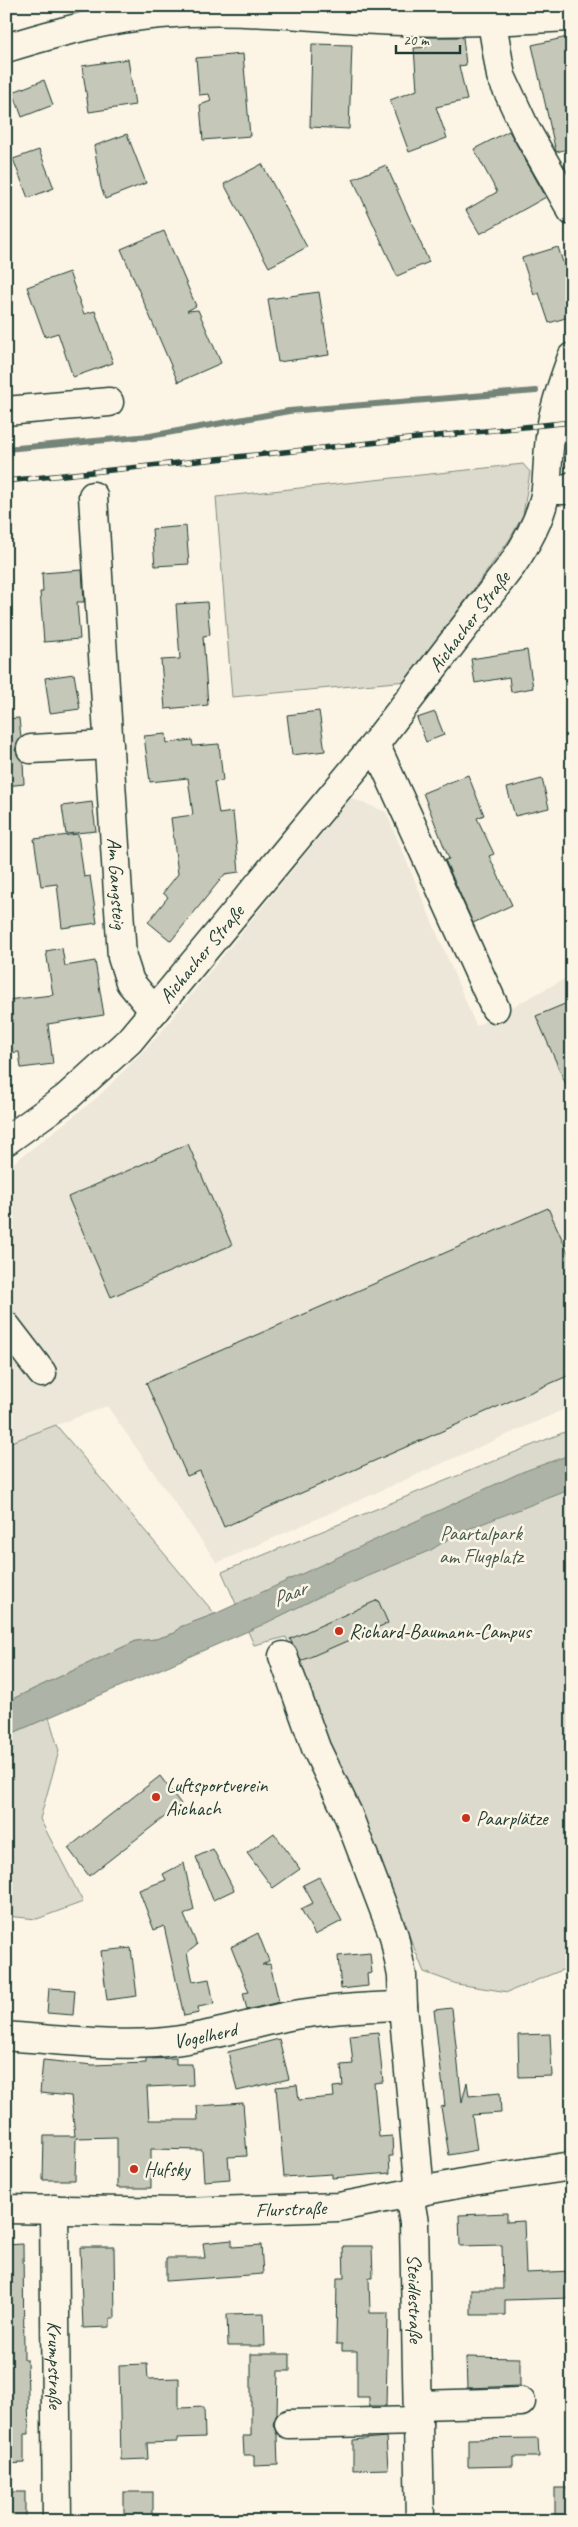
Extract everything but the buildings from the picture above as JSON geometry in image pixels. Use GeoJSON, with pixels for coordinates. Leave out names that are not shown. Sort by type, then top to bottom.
{"type":"FeatureCollection","features":[{"type":"Feature","properties":{"kind":"street"},"geometry":{"type":"LineString","coordinates":[[6,48],[81,28],[159,14],[240,11],[325,12],[402,21],[492,22],[572,17]]}},
{"type":"Feature","properties":{"kind":"street"},"geometry":{"type":"LineString","coordinates":[[492,22],[501,76],[526,130],[572,211]]}},
{"type":"Feature","properties":{"kind":"street","name":"Aichacher Straße"},"geometry":{"type":"LineString","coordinates":[[6,1141],[66,1098],[129,1041],[375,744],[524,547],[540,515],[564,492],[554,410],[572,357]]}},
{"type":"Feature","properties":{"kind":"street"},"geometry":{"type":"LineString","coordinates":[[6,411],[109,402]]}},
{"type":"Feature","properties":{"kind":"street","name":"Am Gangsteig"},"geometry":{"type":"LineString","coordinates":[[93,496],[122,957],[130,982],[154,1011]]}},
{"type":"Feature","properties":{"kind":"street"},"geometry":{"type":"LineString","coordinates":[[375,744],[495,1008]]}},
{"type":"Feature","properties":{"kind":"street"},"geometry":{"type":"LineString","coordinates":[[31,749],[109,745]]}},
{"type":"Feature","properties":{"kind":"street"},"geometry":{"type":"LineString","coordinates":[[6,1326],[42,1373]]}},
{"type":"Feature","properties":{"kind":"street"},"geometry":{"type":"LineString","coordinates":[[284,1656],[316,1748],[347,1812],[394,1936],[402,1976],[415,2193]]}},
{"type":"Feature","properties":{"kind":"street","name":"Vogelherd"},"geometry":{"type":"LineString","coordinates":[[6,2036],[124,2043],[155,2042],[192,2038],[299,2015],[403,2006]]}},
{"type":"Feature","properties":{"kind":"street","name":"Flurstraße"},"geometry":{"type":"LineString","coordinates":[[6,2209],[182,2212],[340,2207],[572,2166]]}},
{"type":"Feature","properties":{"kind":"street","name":"Steidlestraße"},"geometry":{"type":"LineString","coordinates":[[415,2193],[414,2232],[420,2521]]}},
{"type":"Feature","properties":{"kind":"street","name":"Krumpstraße"},"geometry":{"type":"LineString","coordinates":[[54,2209],[57,2521]]}},
{"type":"Feature","properties":{"kind":"street"},"geometry":{"type":"LineString","coordinates":[[289,2424],[521,2402]]}},
{"type":"Feature","properties":{"kind":"shaded area"},"geometry":{"type":"Polygon","coordinates":[[[351,798],[386,812],[476,1026],[572,975],[572,1406],[217,1563],[107,1406],[6,1444],[6,1169],[98,1097],[156,1038],[351,798]]]}},
{"type":"Feature","properties":{"kind":"green space"},"geometry":{"type":"Polygon","coordinates":[[[523,464],[530,472],[523,515],[510,539],[407,681],[232,697],[216,497],[523,464]]]}},
{"type":"Feature","properties":{"kind":"green space"},"geometry":{"type":"Polygon","coordinates":[[[56,1425],[215,1614],[180,1627],[175,1633],[156,1639],[136,1641],[6,1702],[6,1444],[56,1425]]]}},
{"type":"Feature","properties":{"kind":"green space","name":"Paarplätze"},"geometry":{"type":"Polygon","coordinates":[[[572,1429],[572,1966],[508,1992],[457,1984],[424,1972],[286,1637],[254,1645],[222,1572],[572,1429]]]}},
{"type":"Feature","properties":{"kind":"green space"},"geometry":{"type":"Polygon","coordinates":[[[49,1717],[59,1751],[40,1819],[83,1902],[37,1919],[6,1916],[6,1736],[49,1717]]]}},
{"type":"Feature","properties":{"kind":"water","name":"Paar"},"geometry":{"type":"Polygon","coordinates":[[[572,1454],[572,1489],[458,1533],[431,1550],[323,1595],[262,1625],[6,1736],[6,1702],[136,1641],[156,1639],[175,1633],[180,1627],[215,1614],[522,1472],[572,1454]]]}},
{"type":"Feature","properties":{"kind":"waterway"},"geometry":{"type":"LineString","coordinates":[[6,449],[150,436],[289,411],[536,391]]}},
{"type":"Feature","properties":{"kind":"railway"},"geometry":{"type":"LineString","coordinates":[[6,481],[572,422]]}},
{"type":"Feature","properties":{"kind":"place","name":"Richard-Baumann-Campus"},"geometry":{"type":"Point","coordinates":[339,1631]}},
{"type":"Feature","properties":{"kind":"place","name":"Luftsportverein Aichach"},"geometry":{"type":"Point","coordinates":[156,1797]}},
{"type":"Feature","properties":{"kind":"place","name":"Paarplätze"},"geometry":{"type":"Point","coordinates":[466,1818]}},
{"type":"Feature","properties":{"kind":"place","name":"Hufsky"},"geometry":{"type":"Point","coordinates":[134,2169]}},
{"type":"Feature","properties":{"kind":"park label","name":"Paartalpark am Flugplatz"},"geometry":{"type":"Point","coordinates":[481,1544]}}]}
